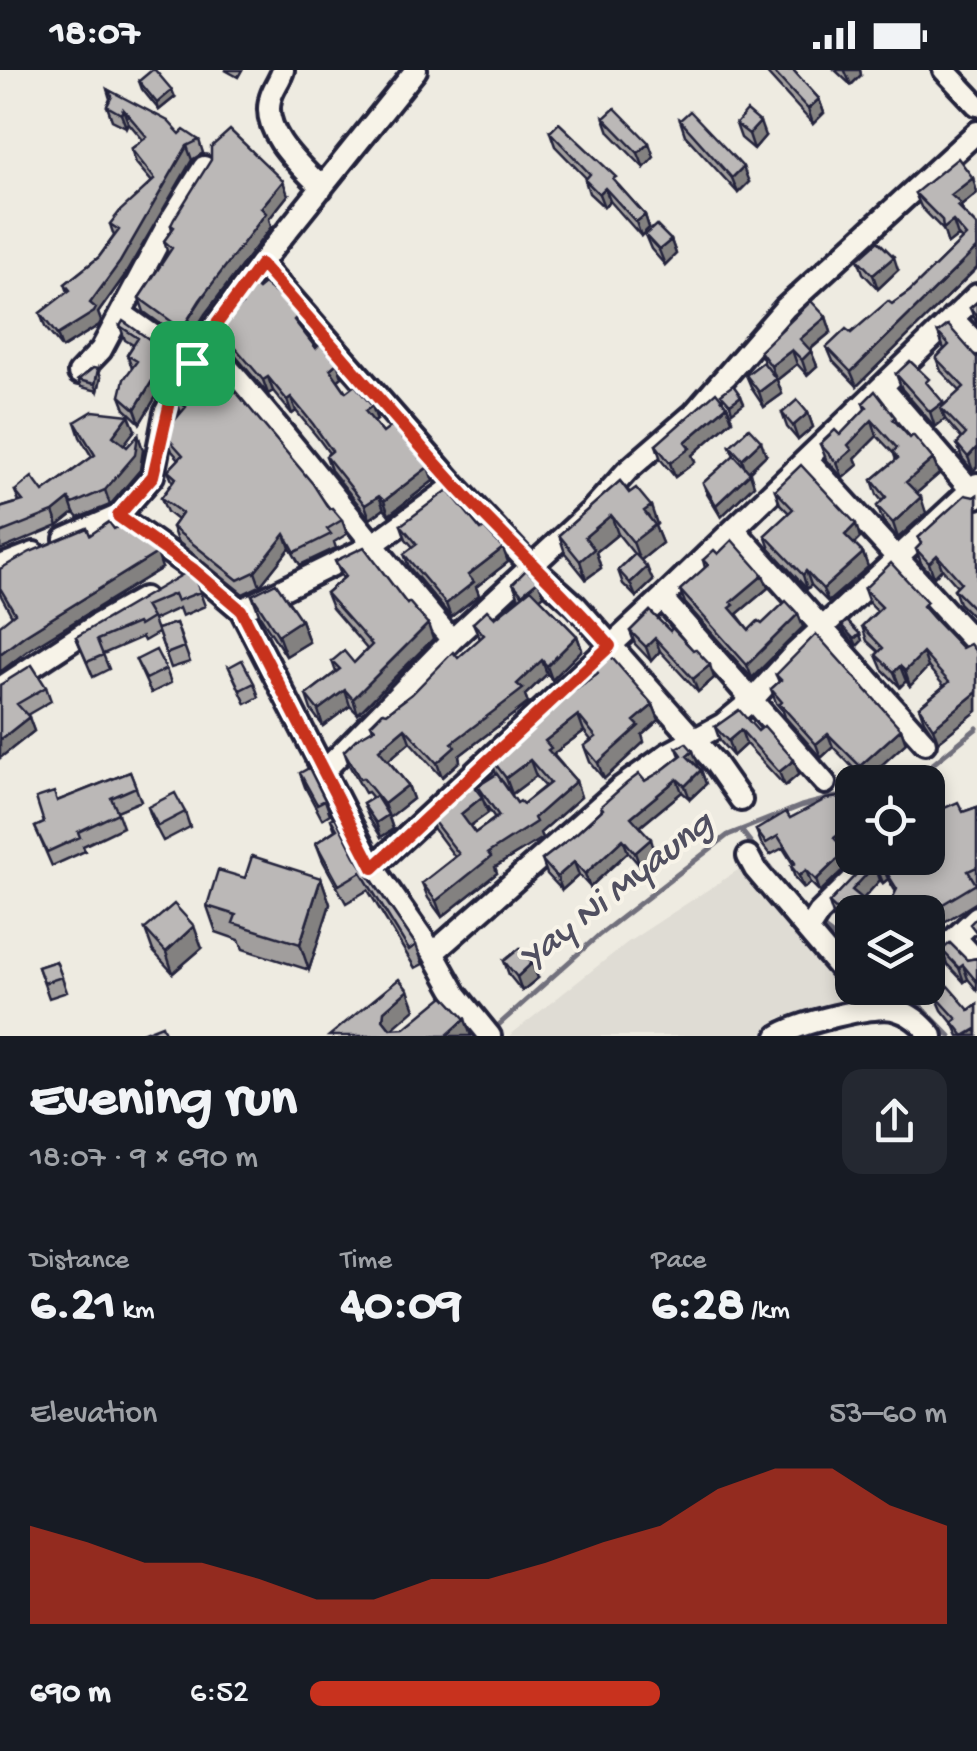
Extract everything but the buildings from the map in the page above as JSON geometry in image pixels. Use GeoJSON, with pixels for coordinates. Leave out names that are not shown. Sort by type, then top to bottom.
{"type":"FeatureCollection","features":[{"type":"Feature","properties":{"kind":"street"},"geometry":{"type":"LineString","coordinates":[[283,70],[270,98],[270,121],[297,161],[322,188]]}},
{"type":"Feature","properties":{"kind":"street"},"geometry":{"type":"LineString","coordinates":[[0,566],[118,516],[153,476],[165,413],[204,341],[416,70]]}},
{"type":"Feature","properties":{"kind":"street"},"geometry":{"type":"LineString","coordinates":[[944,70],[977,105]]}},
{"type":"Feature","properties":{"kind":"street"},"geometry":{"type":"LineString","coordinates":[[324,771],[452,640],[592,510],[626,471],[694,413],[786,308],[977,132]]}},
{"type":"Feature","properties":{"kind":"street"},"geometry":{"type":"LineString","coordinates":[[79,373],[101,350],[167,226],[204,167]]}},
{"type":"Feature","properties":{"kind":"street"},"geometry":{"type":"LineString","coordinates":[[261,264],[456,485],[530,565],[576,606],[695,740],[741,800]]}},
{"type":"Feature","properties":{"kind":"street"},"geometry":{"type":"LineString","coordinates":[[373,868],[662,598],[977,295]]}},
{"type":"Feature","properties":{"kind":"street"},"geometry":{"type":"LineString","coordinates":[[121,313],[192,363]]}},
{"type":"Feature","properties":{"kind":"street"},"geometry":{"type":"LineString","coordinates":[[952,318],[977,344]]}},
{"type":"Feature","properties":{"kind":"street"},"geometry":{"type":"LineString","coordinates":[[204,341],[242,382],[371,546],[452,640]]}},
{"type":"Feature","properties":{"kind":"street"},"geometry":{"type":"LineString","coordinates":[[433,953],[620,788],[752,700],[823,628],[975,490],[882,388]]}},
{"type":"Feature","properties":{"kind":"street"},"geometry":{"type":"LineString","coordinates":[[807,459],[977,645]]}},
{"type":"Feature","properties":{"kind":"street"},"geometry":{"type":"LineString","coordinates":[[241,610],[371,546],[456,485]]}},
{"type":"Feature","properties":{"kind":"street"},"geometry":{"type":"LineString","coordinates":[[118,516],[178,579],[241,610],[373,868],[433,953],[449,999],[477,1018],[490,1036]]}},
{"type":"Feature","properties":{"kind":"street"},"geometry":{"type":"LineString","coordinates":[[734,529],[925,743]]}},
{"type":"Feature","properties":{"kind":"street"},"geometry":{"type":"LineString","coordinates":[[0,688],[96,624],[178,579]]}},
{"type":"Feature","properties":{"kind":"street"},"geometry":{"type":"LineString","coordinates":[[662,598],[825,783]]}},
{"type":"Feature","properties":{"kind":"street"},"geometry":{"type":"LineString","coordinates":[[748,856],[755,869],[813,921],[835,955]]}},
{"type":"Feature","properties":{"kind":"street"},"geometry":{"type":"LineString","coordinates":[[813,921],[858,875]]}},
{"type":"Feature","properties":{"kind":"street"},"geometry":{"type":"LineString","coordinates":[[945,948],[977,917]]}},
{"type":"Feature","properties":{"kind":"street"},"geometry":{"type":"LineString","coordinates":[[956,938],[977,961]]}},
{"type":"Feature","properties":{"kind":"street"},"geometry":{"type":"LineString","coordinates":[[778,1036],[865,1005]]}},
{"type":"Feature","properties":{"kind":"street"},"geometry":{"type":"LineString","coordinates":[[906,1005],[932,1036]]}},
{"type":"Feature","properties":{"kind":"shaded area"},"geometry":{"type":"Polygon","coordinates":[[[741,868],[835,981],[835,1005],[849,1005],[779,1018],[762,1036],[509,1036],[628,942],[741,868]]]}},
{"type":"Feature","properties":{"kind":"waterway","name":"Yay Ni Myaung"},"geometry":{"type":"LineString","coordinates":[[932,765],[977,728]]}},
{"type":"Feature","properties":{"kind":"waterway","name":"Yay Ni Myaung"},"geometry":{"type":"LineString","coordinates":[[493,1030],[599,935],[728,835],[801,806],[835,797]]}},
{"type":"Feature","properties":{"kind":"waterway"},"geometry":{"type":"LineString","coordinates":[[741,830],[803,910],[812,916]]}},
{"type":"Feature","properties":{"kind":"waterway"},"geometry":{"type":"LineString","coordinates":[[819,925],[835,937]]}},
{"type":"Feature","properties":{"kind":"waterway"},"geometry":{"type":"LineString","coordinates":[[920,1005],[950,1036]]}},
{"type":"Feature","properties":{"kind":"route"},"geometry":{"type":"LineString","coordinates":[[261,264],[456,485],[530,565],[576,606],[610,646],[373,868],[241,610],[194,570],[118,516],[153,476],[165,413],[192,363],[261,264]]}}]}
